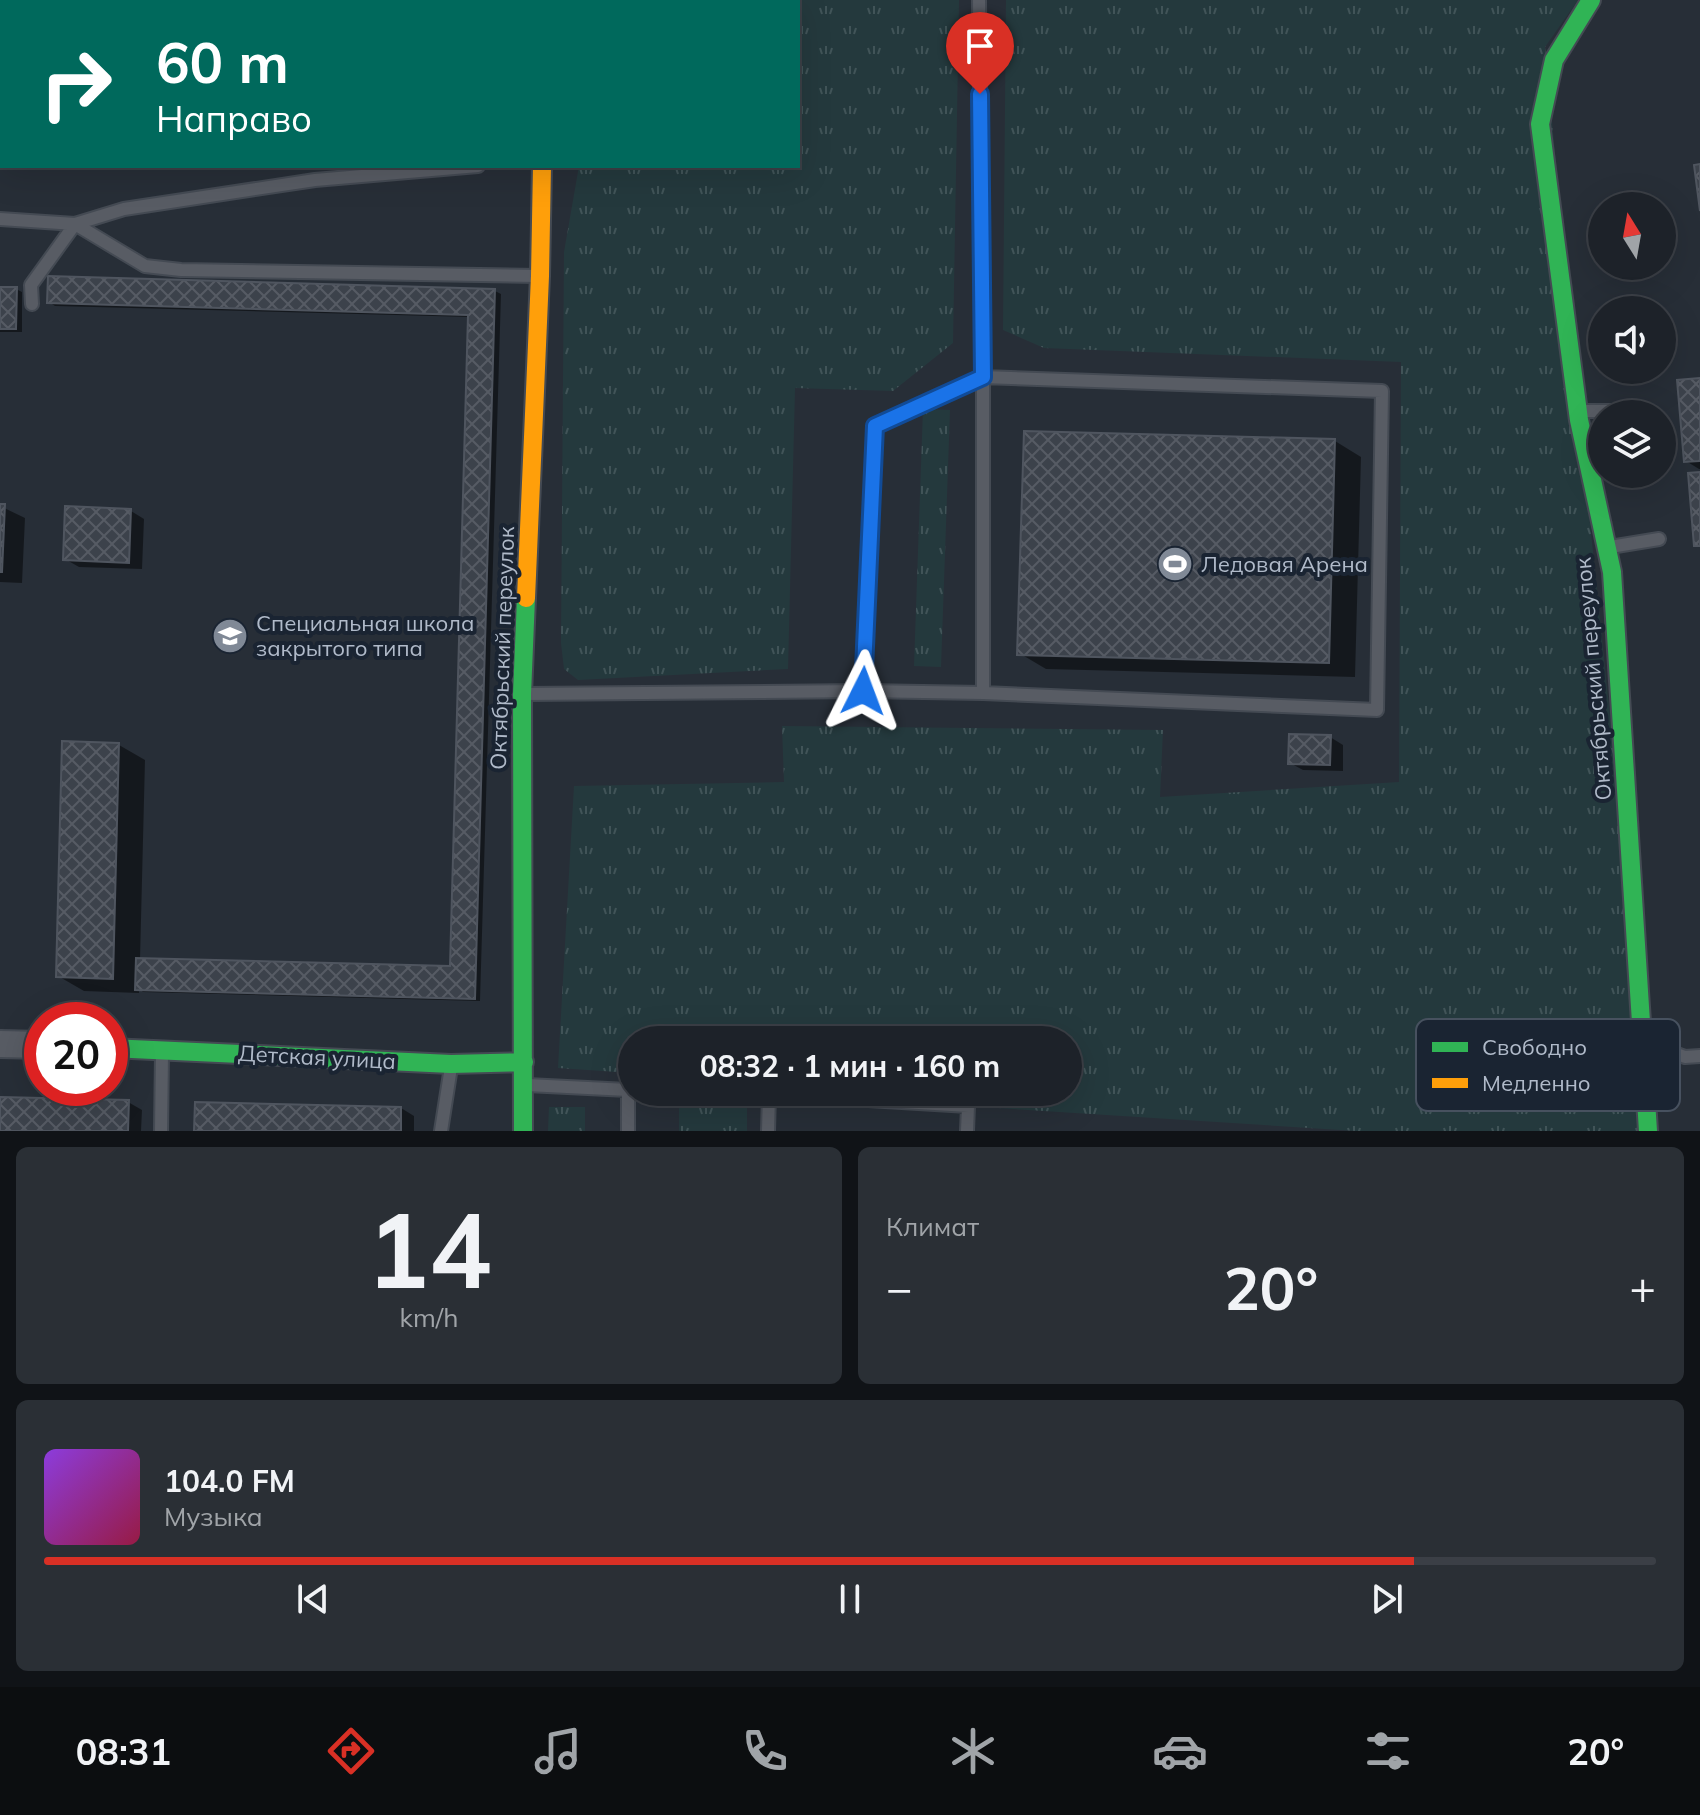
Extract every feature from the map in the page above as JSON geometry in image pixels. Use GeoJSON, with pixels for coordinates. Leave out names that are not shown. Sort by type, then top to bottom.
{"type":"FeatureCollection","features":[{"type":"Feature","properties":{"kind":"street","name":"Октябрьский переулок"},"geometry":{"type":"LineString","coordinates":[[1591,0],[1554,60],[1540,124],[1578,411],[1612,572],[1641,1019]]}},
{"type":"Feature","properties":{"kind":"street","name":"Октябрьский переулок"},"geometry":{"type":"LineString","coordinates":[[523,1131],[522,694],[542,168]]}},
{"type":"Feature","properties":{"kind":"street"},"geometry":{"type":"LineString","coordinates":[[0,1044],[24,1045]]}},
{"type":"Feature","properties":{"kind":"street","name":"Детская улица"},"geometry":{"type":"LineString","coordinates":[[128,1048],[451,1064],[524,1062]]}},
{"type":"Feature","properties":{"kind":"street","name":"Октябрьский переулок"},"geometry":{"type":"LineString","coordinates":[[1647,1111],[1648,1131]]}},
{"type":"Feature","properties":{"kind":"lane"},"geometry":{"type":"LineString","coordinates":[[979,0],[983,693]]}},
{"type":"Feature","properties":{"kind":"lane"},"geometry":{"type":"LineString","coordinates":[[0,219],[75,224],[124,209],[315,180],[455,168]]}},
{"type":"Feature","properties":{"kind":"lane"},"geometry":{"type":"LineString","coordinates":[[75,224],[145,266],[181,270],[540,276]]}},
{"type":"Feature","properties":{"kind":"lane"},"geometry":{"type":"LineString","coordinates":[[32,304],[31,285],[75,224]]}},
{"type":"Feature","properties":{"kind":"lane"},"geometry":{"type":"LineString","coordinates":[[522,694],[983,693],[1377,710],[1382,391],[983,377],[875,426],[863,691]]}},
{"type":"Feature","properties":{"kind":"lane"},"geometry":{"type":"LineString","coordinates":[[1578,411],[1588,411]]}},
{"type":"Feature","properties":{"kind":"lane"},"geometry":{"type":"LineString","coordinates":[[1607,548],[1659,539]]}},
{"type":"Feature","properties":{"kind":"lane"},"geometry":{"type":"LineString","coordinates":[[161,1131],[162,1049]]}},
{"type":"Feature","properties":{"kind":"lane"},"geometry":{"type":"LineString","coordinates":[[1680,1055],[1700,1056]]}},
{"type":"Feature","properties":{"kind":"lane"},"geometry":{"type":"LineString","coordinates":[[441,1131],[451,1064]]}},
{"type":"Feature","properties":{"kind":"lane"},"geometry":{"type":"LineString","coordinates":[[524,1085],[618,1089]]}},
{"type":"Feature","properties":{"kind":"lane"},"geometry":{"type":"LineString","coordinates":[[628,1131],[629,1106]]}},
{"type":"Feature","properties":{"kind":"lane"},"geometry":{"type":"LineString","coordinates":[[768,1131],[769,1106]]}},
{"type":"Feature","properties":{"kind":"lane"},"geometry":{"type":"LineString","coordinates":[[967,1131],[968,1106]]}},
{"type":"Feature","properties":{"kind":"green space"},"geometry":{"type":"Polygon","coordinates":[[[800,0],[959,0],[953,343],[893,391],[795,388],[788,669],[578,680],[564,669],[561,643],[564,252],[579,168],[800,168],[800,0]]]}},
{"type":"Feature","properties":{"kind":"green space"},"geometry":{"type":"Polygon","coordinates":[[[1006,0],[1578,0],[1545,47],[1641,1019],[1416,1019],[1416,1111],[1651,1111],[1653,1131],[1356,1131],[967,1106],[1082,1106],[1082,1026],[618,1026],[618,1072],[558,1068],[574,786],[784,782],[782,726],[1163,730],[1160,797],[1399,782],[1401,362],[1044,348],[1003,330],[1006,0]]]}},
{"type":"Feature","properties":{"kind":"green space"},"geometry":{"type":"Polygon","coordinates":[[[923,409],[950,410],[941,667],[914,666],[923,409]]]}},
{"type":"Feature","properties":{"kind":"green space"},"geometry":{"type":"Polygon","coordinates":[[[679,1106],[747,1106],[747,1131],[679,1131],[679,1106]]]}},
{"type":"Feature","properties":{"kind":"green space"},"geometry":{"type":"Polygon","coordinates":[[[549,1107],[585,1107],[585,1131],[548,1131],[549,1107]]]}},
{"type":"Feature","properties":{"kind":"building"},"geometry":{"type":"Polygon","coordinates":[[[1700,164],[1700,211],[1694,165],[1700,164]]]}},
{"type":"Feature","properties":{"kind":"building"},"geometry":{"type":"Polygon","coordinates":[[[48,276],[495,289],[475,999],[135,990],[136,958],[450,966],[468,315],[47,303],[48,276]]]}},
{"type":"Feature","properties":{"kind":"building"},"geometry":{"type":"Polygon","coordinates":[[[0,287],[17,287],[16,329],[0,329],[0,287]]]}},
{"type":"Feature","properties":{"kind":"building"},"geometry":{"type":"Polygon","coordinates":[[[1700,378],[1700,461],[1684,462],[1677,380],[1700,378]]]}},
{"type":"Feature","properties":{"kind":"building","name":"Ледовая Арена"},"geometry":{"type":"Polygon","coordinates":[[[1024,431],[1335,439],[1329,663],[1017,655],[1024,431]]]}},
{"type":"Feature","properties":{"kind":"building"},"geometry":{"type":"Polygon","coordinates":[[[1700,472],[1700,546],[1694,546],[1688,473],[1700,472]]]}},
{"type":"Feature","properties":{"kind":"building"},"geometry":{"type":"Polygon","coordinates":[[[0,504],[5,504],[2,572],[0,572],[0,504]]]}},
{"type":"Feature","properties":{"kind":"building"},"geometry":{"type":"Polygon","coordinates":[[[65,506],[131,509],[129,563],[63,560],[65,506]]]}},
{"type":"Feature","properties":{"kind":"building"},"geometry":{"type":"Polygon","coordinates":[[[1289,734],[1331,735],[1330,765],[1288,764],[1289,734]]]}},
{"type":"Feature","properties":{"kind":"building"},"geometry":{"type":"Polygon","coordinates":[[[62,741],[119,743],[113,979],[56,977],[62,741]]]}},
{"type":"Feature","properties":{"kind":"building"},"geometry":{"type":"Polygon","coordinates":[[[0,1097],[24,1098],[24,1106],[128,1106],[129,1100],[128,1131],[0,1131],[0,1097]]]}},
{"type":"Feature","properties":{"kind":"building"},"geometry":{"type":"Polygon","coordinates":[[[195,1102],[401,1107],[401,1131],[194,1131],[195,1102]]]}},
{"type":"Feature","properties":{"kind":"traffic: fast"},"geometry":{"type":"LineString","coordinates":[[1591,0],[1554,60],[1540,124],[1579,420],[1612,572],[1641,1019]]}},
{"type":"Feature","properties":{"kind":"traffic: fast"},"geometry":{"type":"LineString","coordinates":[[523,1131],[522,694],[526,598]]}},
{"type":"Feature","properties":{"kind":"traffic: fast"},"geometry":{"type":"LineString","coordinates":[[128,1049],[451,1064],[524,1062]]}},
{"type":"Feature","properties":{"kind":"traffic: fast"},"geometry":{"type":"LineString","coordinates":[[1647,1111],[1648,1131]]}},
{"type":"Feature","properties":{"kind":"traffic: slow"},"geometry":{"type":"LineString","coordinates":[[526,598],[542,168]]}},
{"type":"Feature","properties":{"kind":"place","name":"Ледовая Арена"},"geometry":{"type":"Point","coordinates":[1175,564]}},
{"type":"Feature","properties":{"kind":"place","name":"Специальная школа закрытого типа"},"geometry":{"type":"Point","coordinates":[230,636]}},
{"type":"Feature","properties":{"kind":"route"},"geometry":{"type":"LineString","coordinates":[[863,691],[875,426],[983,377],[980,94]]}}]}
